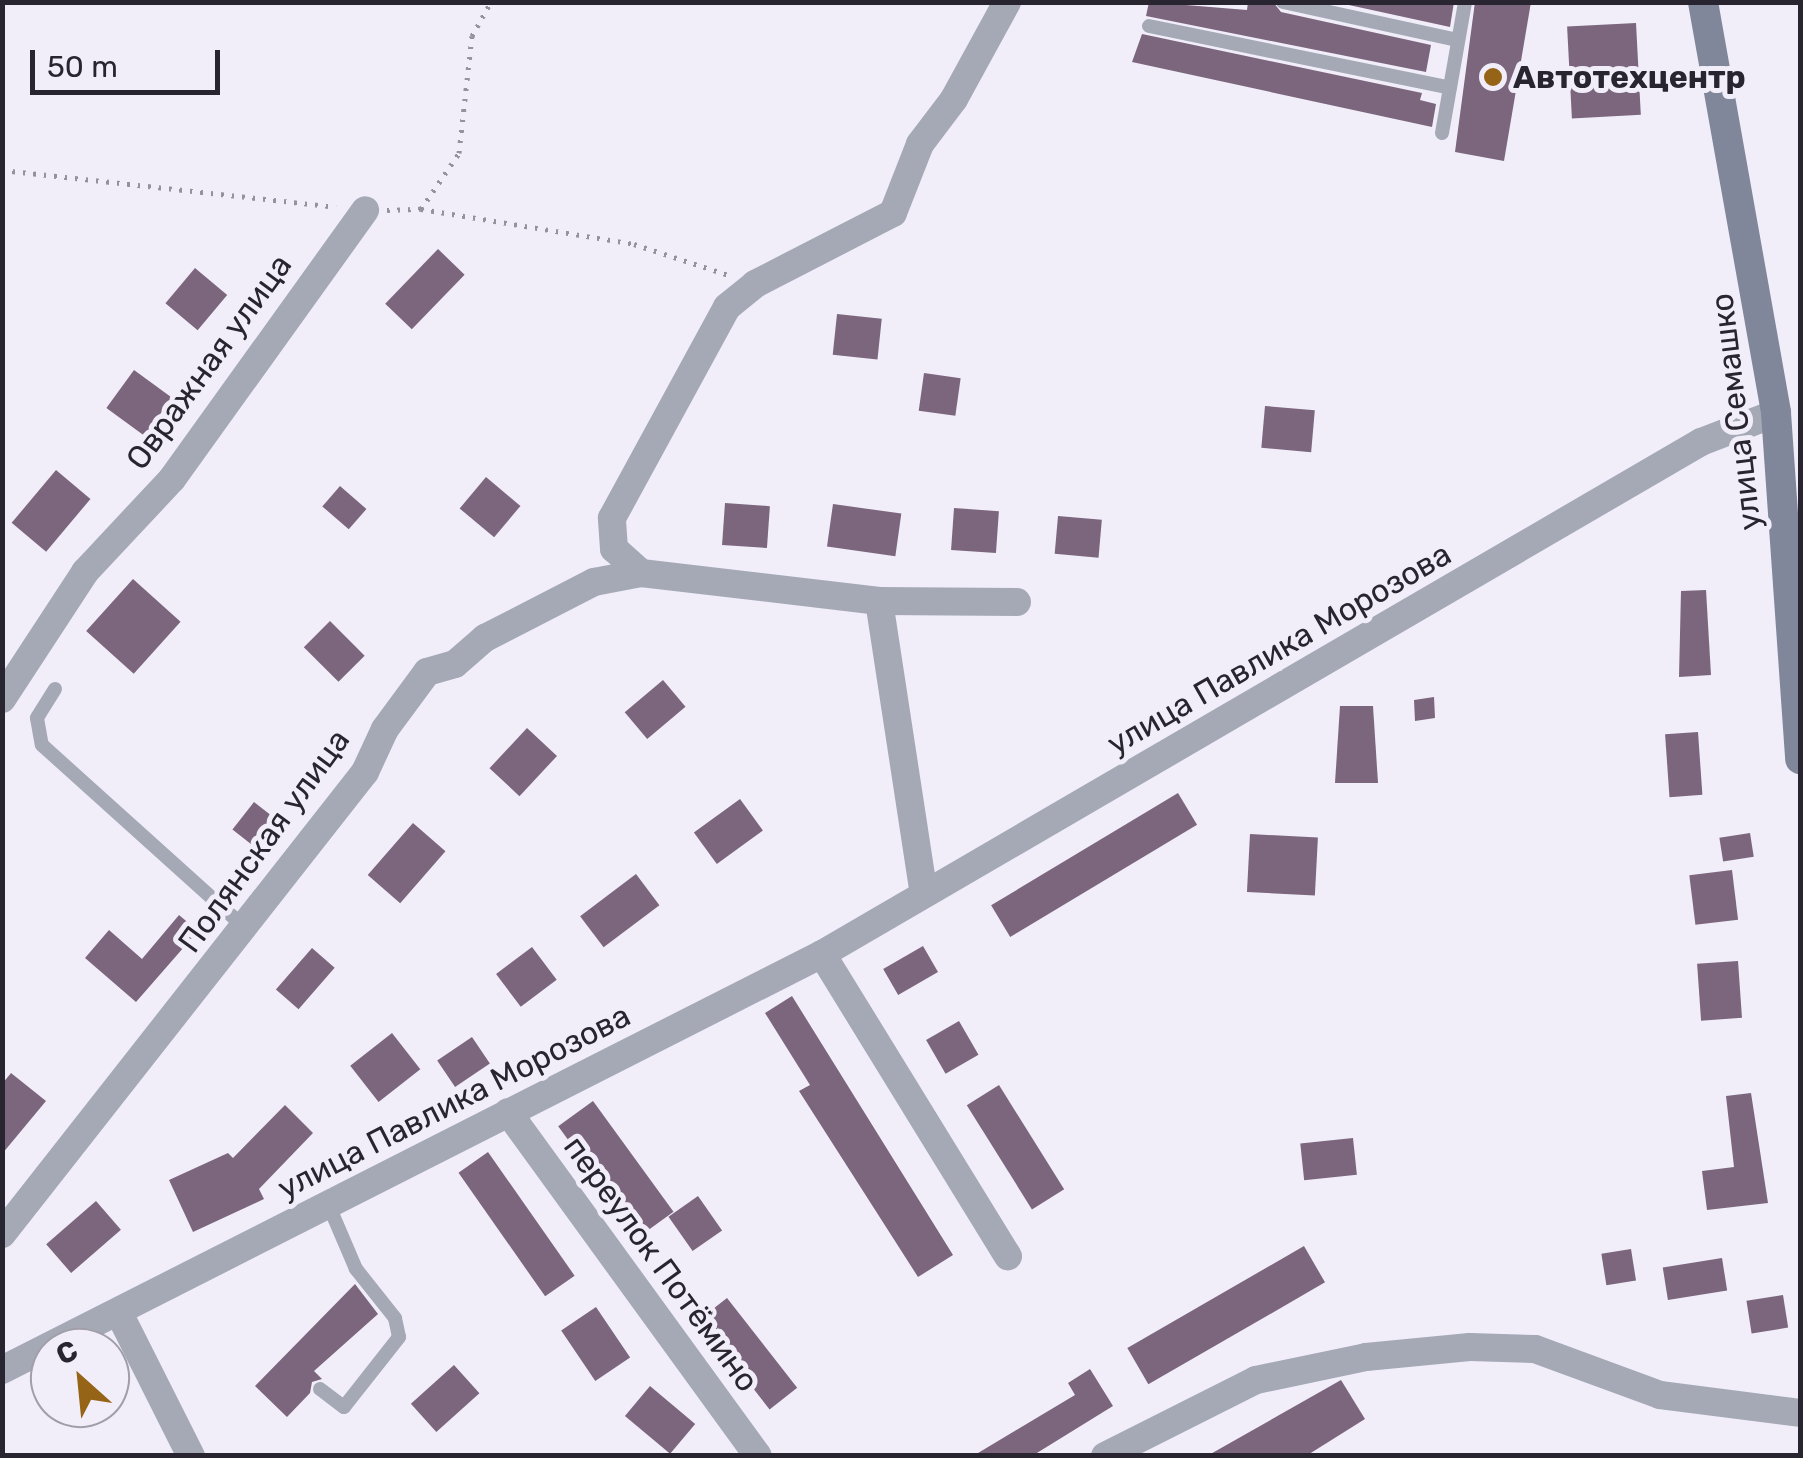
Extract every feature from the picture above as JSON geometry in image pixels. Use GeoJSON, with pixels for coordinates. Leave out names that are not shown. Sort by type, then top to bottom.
{"type":"FeatureCollection","features":[{"type":"Feature","properties":{"kind":"main road","name":"улица Семашко"},"geometry":{"type":"LineString","coordinates":[[1702,2],[1776,413],[1800,759]]}},
{"type":"Feature","properties":{"kind":"street"},"geometry":{"type":"LineString","coordinates":[[594,582],[622,496],[726,307],[755,284],[893,213],[920,144],[954,99],[1007,2]]}},
{"type":"Feature","properties":{"kind":"street","name":"Овражная улица"},"geometry":{"type":"LineString","coordinates":[[2,699],[85,572],[172,479],[365,210]]}},
{"type":"Feature","properties":{"kind":"street","name":"улица Павлика Морозова"},"geometry":{"type":"LineString","coordinates":[[2,1370],[120,1315],[508,1112],[822,954],[1701,442],[1776,413]]}},
{"type":"Feature","properties":{"kind":"street"},"geometry":{"type":"LineString","coordinates":[[610,538],[641,573]]}},
{"type":"Feature","properties":{"kind":"street","name":"Полянская улица"},"geometry":{"type":"LineString","coordinates":[[2,1234],[246,930],[365,772],[415,682],[594,582],[641,573],[879,600],[1017,602]]}},
{"type":"Feature","properties":{"kind":"street"},"geometry":{"type":"LineString","coordinates":[[879,600],[924,894]]}},
{"type":"Feature","properties":{"kind":"street"},"geometry":{"type":"LineString","coordinates":[[822,954],[1008,1256]]}},
{"type":"Feature","properties":{"kind":"street","name":"переулок Потёмино"},"geometry":{"type":"LineString","coordinates":[[508,1112],[758,1456]]}},
{"type":"Feature","properties":{"kind":"street"},"geometry":{"type":"LineString","coordinates":[[120,1315],[192,1456]]}},
{"type":"Feature","properties":{"kind":"street"},"geometry":{"type":"LineString","coordinates":[[1105,1456],[1256,1380],[1346,1360],[1470,1347],[1535,1349],[1660,1395],[1800,1413]]}},
{"type":"Feature","properties":{"kind":"lane"},"geometry":{"type":"LineString","coordinates":[[1284,2],[1458,40]]}},
{"type":"Feature","properties":{"kind":"lane"},"geometry":{"type":"LineString","coordinates":[[1442,133],[1465,2]]}},
{"type":"Feature","properties":{"kind":"lane"},"geometry":{"type":"LineString","coordinates":[[1149,26],[1450,88]]}},
{"type":"Feature","properties":{"kind":"lane"},"geometry":{"type":"LineString","coordinates":[[55,689],[37,718],[42,745],[246,930]]}},
{"type":"Feature","properties":{"kind":"lane"},"geometry":{"type":"LineString","coordinates":[[320,1389],[344,1408],[399,1337],[396,1318],[356,1269],[330,1206]]}},
{"type":"Feature","properties":{"kind":"path"},"geometry":{"type":"LineString","coordinates":[[421,210],[460,153],[472,36],[491,2]]}},
{"type":"Feature","properties":{"kind":"path"},"geometry":{"type":"LineString","coordinates":[[2,170],[365,210],[421,210],[634,244],[755,284]]}},
{"type":"Feature","properties":{"kind":"building"},"geometry":{"type":"Polygon","coordinates":[[[1149,2],[1247,10],[1248,2],[1273,2],[1281,12],[1431,45],[1426,72],[1146,16],[1149,2]]]}},
{"type":"Feature","properties":{"kind":"building"},"geometry":{"type":"Polygon","coordinates":[[[1335,2],[1454,2],[1450,27],[1335,2]]]}},
{"type":"Feature","properties":{"kind":"building","name":"Автотехцентр"},"geometry":{"type":"Polygon","coordinates":[[[1475,2],[1531,2],[1504,161],[1455,152],[1475,2]]]}},
{"type":"Feature","properties":{"kind":"building"},"geometry":{"type":"Polygon","coordinates":[[[1636,23],[1641,115],[1572,118],[1567,27],[1636,23]]]}},
{"type":"Feature","properties":{"kind":"building"},"geometry":{"type":"Polygon","coordinates":[[[1142,34],[1422,93],[1420,100],[1436,104],[1432,127],[1132,62],[1142,34]]]}},
{"type":"Feature","properties":{"kind":"building"},"geometry":{"type":"Polygon","coordinates":[[[438,249],[465,275],[412,329],[385,304],[438,249]]]}},
{"type":"Feature","properties":{"kind":"building"},"geometry":{"type":"Polygon","coordinates":[[[195,268],[227,295],[198,330],[165,303],[195,268]]]}},
{"type":"Feature","properties":{"kind":"building"},"geometry":{"type":"Polygon","coordinates":[[[837,314],[882,319],[877,359],[833,355],[837,314]]]}},
{"type":"Feature","properties":{"kind":"building"},"geometry":{"type":"Polygon","coordinates":[[[134,370],[172,398],[144,436],[106,408],[134,370]]]}},
{"type":"Feature","properties":{"kind":"building"},"geometry":{"type":"Polygon","coordinates":[[[924,373],[961,378],[955,416],[919,411],[924,373]]]}},
{"type":"Feature","properties":{"kind":"building"},"geometry":{"type":"Polygon","coordinates":[[[1265,406],[1315,410],[1311,452],[1261,448],[1265,406]]]}},
{"type":"Feature","properties":{"kind":"building"},"geometry":{"type":"Polygon","coordinates":[[[56,470],[90,499],[46,552],[12,523],[56,470]]]}},
{"type":"Feature","properties":{"kind":"building"},"geometry":{"type":"Polygon","coordinates":[[[486,477],[520,506],[494,537],[460,508],[486,477]]]}},
{"type":"Feature","properties":{"kind":"building"},"geometry":{"type":"Polygon","coordinates":[[[340,486],[366,509],[349,529],[322,506],[340,486]]]}},
{"type":"Feature","properties":{"kind":"building"},"geometry":{"type":"Polygon","coordinates":[[[725,503],[770,506],[767,548],[722,545],[725,503]]]}},
{"type":"Feature","properties":{"kind":"building"},"geometry":{"type":"Polygon","coordinates":[[[833,504],[901,514],[895,556],[827,547],[833,504]]]}},
{"type":"Feature","properties":{"kind":"building"},"geometry":{"type":"Polygon","coordinates":[[[954,508],[999,511],[996,553],[951,550],[954,508]]]}},
{"type":"Feature","properties":{"kind":"building"},"geometry":{"type":"Polygon","coordinates":[[[1058,516],[1102,520],[1099,558],[1055,554],[1058,516]]]}},
{"type":"Feature","properties":{"kind":"building"},"geometry":{"type":"Polygon","coordinates":[[[133,579],[181,622],[134,674],[86,631],[133,579]]]}},
{"type":"Feature","properties":{"kind":"building"},"geometry":{"type":"Polygon","coordinates":[[[1706,590],[1711,675],[1679,677],[1681,591],[1706,590]]]}},
{"type":"Feature","properties":{"kind":"building"},"geometry":{"type":"Polygon","coordinates":[[[330,621],[365,656],[338,682],[304,647],[330,621]]]}},
{"type":"Feature","properties":{"kind":"building"},"geometry":{"type":"Polygon","coordinates":[[[663,680],[685,707],[647,739],[625,712],[663,680]]]}},
{"type":"Feature","properties":{"kind":"building"},"geometry":{"type":"Polygon","coordinates":[[[1434,697],[1435,718],[1415,721],[1414,700],[1434,697]]]}},
{"type":"Feature","properties":{"kind":"building"},"geometry":{"type":"Polygon","coordinates":[[[1340,706],[1373,706],[1378,783],[1335,783],[1340,706]]]}},
{"type":"Feature","properties":{"kind":"building"},"geometry":{"type":"Polygon","coordinates":[[[527,728],[557,756],[519,796],[489,768],[527,728]]]}},
{"type":"Feature","properties":{"kind":"building"},"geometry":{"type":"Polygon","coordinates":[[[1698,732],[1702,795],[1669,797],[1665,734],[1698,732]]]}},
{"type":"Feature","properties":{"kind":"building"},"geometry":{"type":"Polygon","coordinates":[[[1178,793],[1197,825],[1010,937],[991,905],[1178,793]]]}},
{"type":"Feature","properties":{"kind":"building"},"geometry":{"type":"Polygon","coordinates":[[[740,799],[763,831],[717,864],[694,833],[740,799]]]}},
{"type":"Feature","properties":{"kind":"building"},"geometry":{"type":"Polygon","coordinates":[[[254,802],[286,827],[265,855],[232,830],[254,802]]]}},
{"type":"Feature","properties":{"kind":"building"},"geometry":{"type":"Polygon","coordinates":[[[413,823],[445,851],[400,903],[368,875],[413,823]]]}},
{"type":"Feature","properties":{"kind":"building"},"geometry":{"type":"Polygon","coordinates":[[[1750,833],[1754,857],[1723,862],[1719,838],[1750,833]]]}},
{"type":"Feature","properties":{"kind":"building"},"geometry":{"type":"Polygon","coordinates":[[[1250,834],[1318,838],[1315,895],[1247,892],[1250,834]]]}},
{"type":"Feature","properties":{"kind":"building"},"geometry":{"type":"Polygon","coordinates":[[[1732,870],[1738,920],[1695,925],[1689,875],[1732,870]]]}},
{"type":"Feature","properties":{"kind":"building"},"geometry":{"type":"Polygon","coordinates":[[[636,874],[659,905],[604,947],[580,916],[636,874]]]}},
{"type":"Feature","properties":{"kind":"building"},"geometry":{"type":"Polygon","coordinates":[[[179,915],[198,931],[136,1002],[85,958],[109,930],[142,959],[179,915]]]}},
{"type":"Feature","properties":{"kind":"building"},"geometry":{"type":"Polygon","coordinates":[[[923,946],[938,972],[898,995],[883,969],[923,946]]]}},
{"type":"Feature","properties":{"kind":"building"},"geometry":{"type":"Polygon","coordinates":[[[532,947],[557,980],[521,1007],[496,974],[532,947]]]}},
{"type":"Feature","properties":{"kind":"building"},"geometry":{"type":"Polygon","coordinates":[[[312,948],[335,968],[299,1009],[276,990],[312,948]]]}},
{"type":"Feature","properties":{"kind":"building"},"geometry":{"type":"Polygon","coordinates":[[[1738,961],[1742,1018],[1701,1021],[1697,964],[1738,961]]]}},
{"type":"Feature","properties":{"kind":"building"},"geometry":{"type":"Polygon","coordinates":[[[792,996],[953,1255],[918,1277],[799,1091],[810,1085],[765,1013],[792,996]]]}},
{"type":"Feature","properties":{"kind":"building"},"geometry":{"type":"Polygon","coordinates":[[[959,1021],[978,1055],[946,1074],[926,1040],[959,1021]]]}},
{"type":"Feature","properties":{"kind":"building"},"geometry":{"type":"Polygon","coordinates":[[[392,1033],[420,1069],[379,1102],[350,1066],[392,1033]]]}},
{"type":"Feature","properties":{"kind":"building"},"geometry":{"type":"Polygon","coordinates":[[[472,1037],[490,1064],[455,1087],[437,1060],[472,1037]]]}},
{"type":"Feature","properties":{"kind":"building"},"geometry":{"type":"Polygon","coordinates":[[[11,1073],[46,1101],[2,1154],[2,1084],[11,1073]]]}},
{"type":"Feature","properties":{"kind":"building"},"geometry":{"type":"Polygon","coordinates":[[[999,1085],[1064,1189],[1032,1209],[967,1105],[999,1085]]]}},
{"type":"Feature","properties":{"kind":"building"},"geometry":{"type":"Polygon","coordinates":[[[1751,1093],[1768,1203],[1707,1210],[1702,1171],[1734,1167],[1726,1096],[1751,1093]]]}},
{"type":"Feature","properties":{"kind":"building"},"geometry":{"type":"Polygon","coordinates":[[[593,1101],[674,1212],[639,1237],[558,1126],[593,1101]]]}},
{"type":"Feature","properties":{"kind":"building"},"geometry":{"type":"Polygon","coordinates":[[[285,1105],[313,1133],[259,1189],[264,1199],[193,1232],[169,1180],[228,1153],[233,1158],[285,1105]]]}},
{"type":"Feature","properties":{"kind":"building"},"geometry":{"type":"Polygon","coordinates":[[[1353,1138],[1357,1175],[1304,1180],[1300,1144],[1353,1138]]]}},
{"type":"Feature","properties":{"kind":"building"},"geometry":{"type":"Polygon","coordinates":[[[488,1152],[575,1276],[545,1296],[459,1173],[488,1152]]]}},
{"type":"Feature","properties":{"kind":"building"},"geometry":{"type":"Polygon","coordinates":[[[698,1196],[722,1230],[693,1251],[669,1217],[698,1196]]]}},
{"type":"Feature","properties":{"kind":"building"},"geometry":{"type":"Polygon","coordinates":[[[96,1201],[121,1230],[71,1273],[46,1244],[96,1201]]]}},
{"type":"Feature","properties":{"kind":"building"},"geometry":{"type":"Polygon","coordinates":[[[1304,1246],[1325,1282],[1148,1384],[1127,1348],[1304,1246]]]}},
{"type":"Feature","properties":{"kind":"building"},"geometry":{"type":"Polygon","coordinates":[[[1631,1249],[1636,1281],[1606,1285],[1601,1254],[1631,1249]]]}},
{"type":"Feature","properties":{"kind":"building"},"geometry":{"type":"Polygon","coordinates":[[[1722,1258],[1727,1291],[1668,1300],[1663,1267],[1722,1258]]]}},
{"type":"Feature","properties":{"kind":"building"},"geometry":{"type":"Polygon","coordinates":[[[355,1284],[378,1314],[314,1371],[322,1379],[312,1382],[310,1393],[287,1417],[255,1386],[355,1284]]]}},
{"type":"Feature","properties":{"kind":"building"},"geometry":{"type":"Polygon","coordinates":[[[1783,1295],[1788,1328],[1752,1333],[1746,1301],[1783,1295]]]}},
{"type":"Feature","properties":{"kind":"building"},"geometry":{"type":"Polygon","coordinates":[[[727,1298],[797,1388],[770,1409],[699,1320],[727,1298]]]}},
{"type":"Feature","properties":{"kind":"building"},"geometry":{"type":"Polygon","coordinates":[[[596,1307],[630,1358],[595,1381],[561,1330],[596,1307]]]}},
{"type":"Feature","properties":{"kind":"building"},"geometry":{"type":"Polygon","coordinates":[[[454,1365],[479,1393],[436,1432],[411,1404],[454,1365]]]}},
{"type":"Feature","properties":{"kind":"building"},"geometry":{"type":"Polygon","coordinates":[[[1090,1369],[1113,1406],[1032,1456],[973,1456],[1075,1395],[1068,1383],[1090,1369]]]}},
{"type":"Feature","properties":{"kind":"building"},"geometry":{"type":"Polygon","coordinates":[[[1341,1380],[1365,1419],[1306,1456],[1207,1456],[1341,1380]]]}},
{"type":"Feature","properties":{"kind":"building"},"geometry":{"type":"Polygon","coordinates":[[[650,1386],[695,1424],[670,1454],[625,1416],[650,1386]]]}},
{"type":"Feature","properties":{"kind":"place","name":"Автотехцентр"},"geometry":{"type":"Point","coordinates":[1493,77]}}]}
